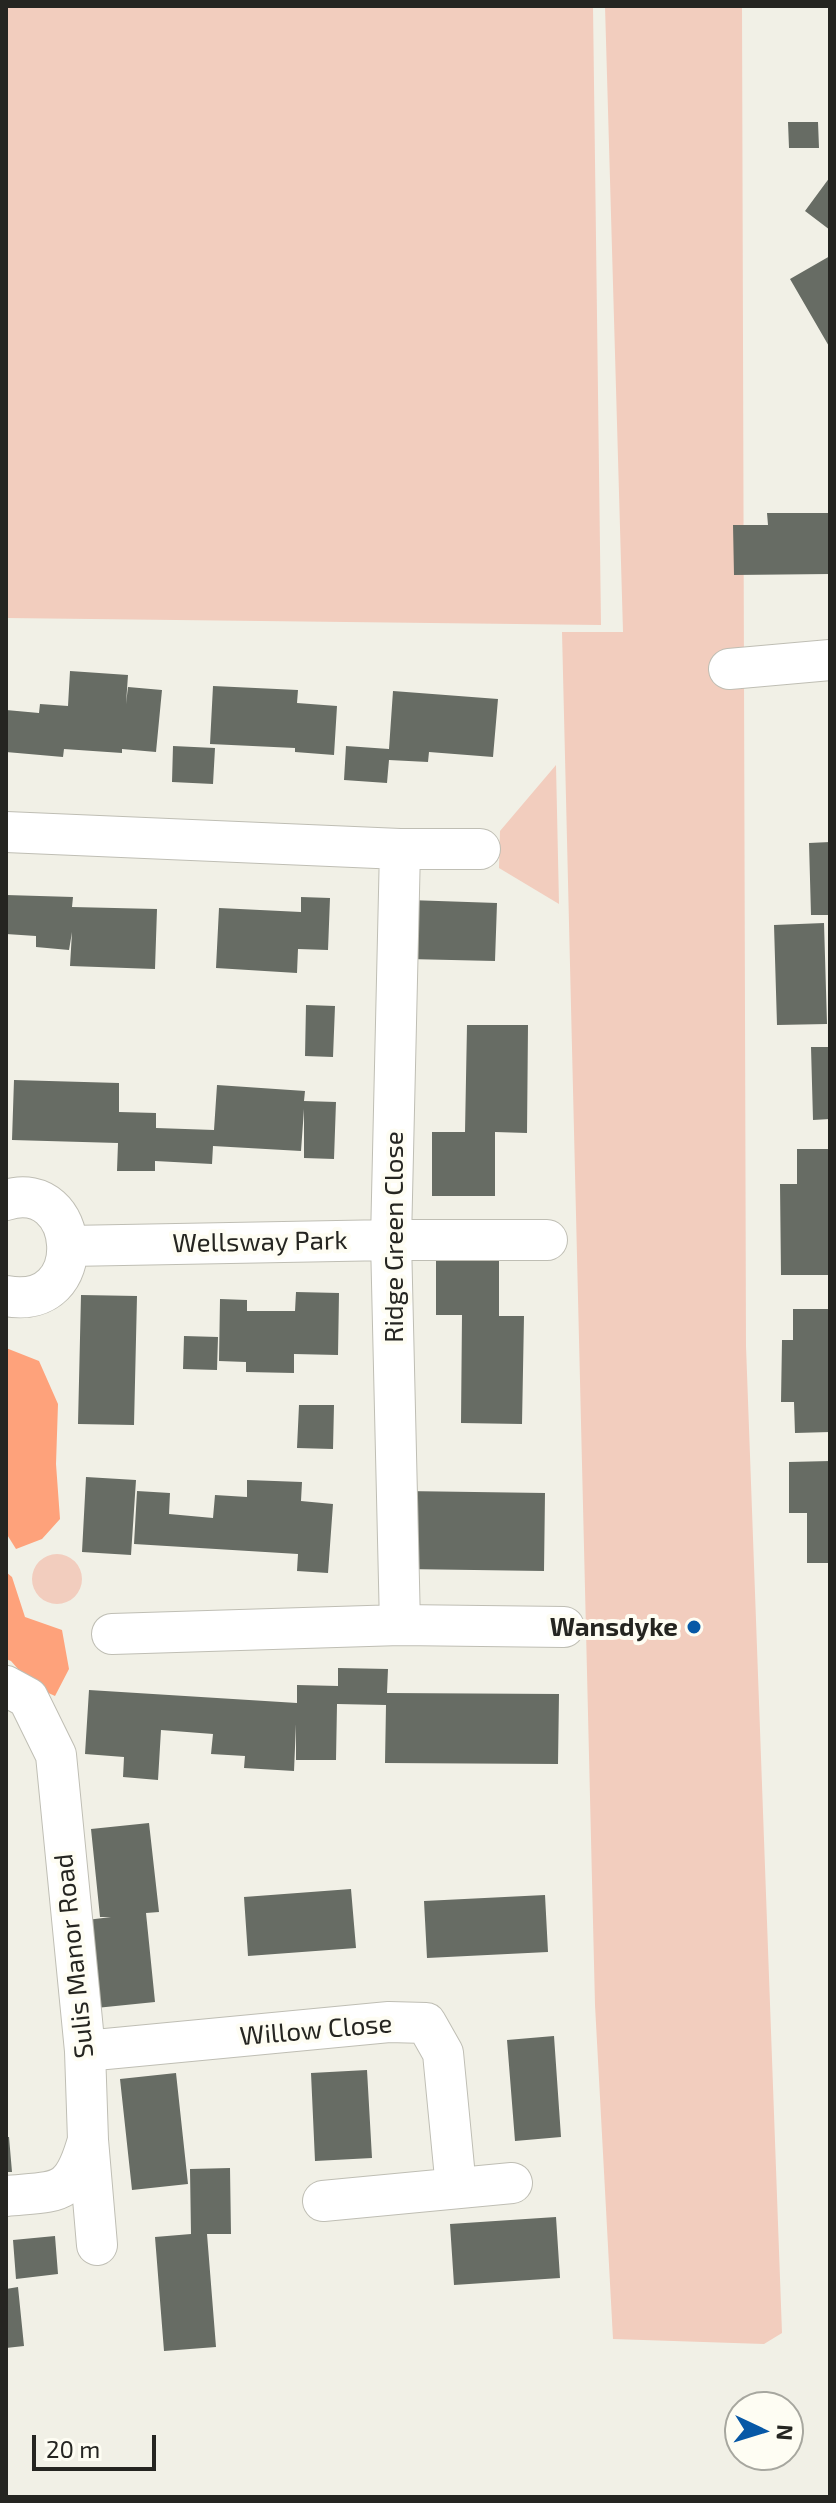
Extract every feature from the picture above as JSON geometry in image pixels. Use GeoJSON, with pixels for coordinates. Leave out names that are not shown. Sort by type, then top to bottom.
{"type":"FeatureCollection","features":[{"type":"Feature","properties":{"kind":"street"},"geometry":{"type":"LineString","coordinates":[[729,669],[830,660]]}},
{"type":"Feature","properties":{"kind":"street"},"geometry":{"type":"LineString","coordinates":[[6,832],[400,849],[480,849]]}},
{"type":"Feature","properties":{"kind":"street","name":"Ridge Green Close"},"geometry":{"type":"LineString","coordinates":[[400,849],[391,1240],[400,1625]]}},
{"type":"Feature","properties":{"kind":"street"},"geometry":{"type":"LineString","coordinates":[[6,1200],[30,1199],[45,1205],[57,1215],[66,1229],[69,1246],[61,1275],[50,1287],[23,1298],[6,1296]]}},
{"type":"Feature","properties":{"kind":"street","name":"Wellsway Park"},"geometry":{"type":"LineString","coordinates":[[69,1246],[547,1240]]}},
{"type":"Feature","properties":{"kind":"street"},"geometry":{"type":"LineString","coordinates":[[112,1634],[400,1625],[564,1627]]}},
{"type":"Feature","properties":{"kind":"street","name":"Sulis Manor Road"},"geometry":{"type":"LineString","coordinates":[[6,1686],[28,1698],[56,1755],[85,2051],[88,2140],[97,2245]]}},
{"type":"Feature","properties":{"kind":"street","name":"Willow Close"},"geometry":{"type":"LineString","coordinates":[[85,2051],[389,2022],[426,2023],[443,2053],[456,2188]]}},
{"type":"Feature","properties":{"kind":"street"},"geometry":{"type":"LineString","coordinates":[[6,2196],[58,2191],[79,2171],[88,2140]]}},
{"type":"Feature","properties":{"kind":"street"},"geometry":{"type":"LineString","coordinates":[[323,2201],[512,2183]]}},
{"type":"Feature","properties":{"kind":"shaded area"},"geometry":{"type":"Polygon","coordinates":[[[6,6],[593,6],[601,625],[6,618],[6,6]]]}},
{"type":"Feature","properties":{"kind":"shaded area"},"geometry":{"type":"Polygon","coordinates":[[[605,6],[742,6],[746,1346],[782,2333],[764,2344],[613,2339],[595,2005],[562,632],[623,632],[605,6]]]}},
{"type":"Feature","properties":{"kind":"shaded area"},"geometry":{"type":"Polygon","coordinates":[[[556,765],[559,904],[499,868],[500,831],[556,765]]]}},
{"type":"Feature","properties":{"kind":"shaded area"},"geometry":{"type":"Polygon","coordinates":[[[6,1348],[39,1361],[58,1404],[56,1464],[60,1519],[42,1539],[16,1549],[6,1533],[6,1348]]]}},
{"type":"Feature","properties":{"kind":"shaded area"},"geometry":{"type":"Polygon","coordinates":[[[57,1554],[74,1562],[82,1579],[74,1596],[57,1604],[40,1596],[32,1579],[40,1562],[57,1554]]]}},
{"type":"Feature","properties":{"kind":"shaded area"},"geometry":{"type":"Polygon","coordinates":[[[6,1572],[12,1577],[25,1617],[62,1630],[69,1669],[55,1696],[33,1686],[6,1659],[6,1572]]]}},
{"type":"Feature","properties":{"kind":"building"},"geometry":{"type":"Polygon","coordinates":[[[788,122],[818,122],[819,148],[789,148],[788,122]]]}},
{"type":"Feature","properties":{"kind":"building"},"geometry":{"type":"Polygon","coordinates":[[[830,177],[830,230],[805,211],[830,177]]]}},
{"type":"Feature","properties":{"kind":"building"},"geometry":{"type":"Polygon","coordinates":[[[830,256],[830,348],[790,279],[830,256]]]}},
{"type":"Feature","properties":{"kind":"building"},"geometry":{"type":"Polygon","coordinates":[[[767,513],[830,513],[830,574],[734,575],[733,525],[768,525],[767,513]]]}},
{"type":"Feature","properties":{"kind":"building"},"geometry":{"type":"Polygon","coordinates":[[[70,671],[128,675],[126,704],[128,687],[162,690],[156,752],[64,749],[63,757],[6,752],[6,710],[39,713],[40,704],[68,706],[70,671]]]}},
{"type":"Feature","properties":{"kind":"building"},"geometry":{"type":"Polygon","coordinates":[[[213,686],[298,690],[297,703],[337,706],[334,755],[295,752],[295,748],[210,744],[213,686]]]}},
{"type":"Feature","properties":{"kind":"building"},"geometry":{"type":"Polygon","coordinates":[[[393,691],[498,699],[493,757],[429,752],[428,762],[389,760],[387,783],[344,780],[346,746],[389,749],[393,691]]]}},
{"type":"Feature","properties":{"kind":"building"},"geometry":{"type":"Polygon","coordinates":[[[173,746],[215,748],[213,784],[172,782],[173,746]]]}},
{"type":"Feature","properties":{"kind":"building"},"geometry":{"type":"Polygon","coordinates":[[[830,842],[830,915],[811,915],[809,843],[830,842]]]}},
{"type":"Feature","properties":{"kind":"building"},"geometry":{"type":"Polygon","coordinates":[[[6,895],[73,897],[72,907],[157,909],[155,969],[70,966],[72,932],[69,950],[36,947],[36,936],[6,934],[6,895]]]}},
{"type":"Feature","properties":{"kind":"building"},"geometry":{"type":"Polygon","coordinates":[[[301,897],[330,898],[328,950],[298,949],[297,973],[216,968],[219,908],[301,912],[301,897]]]}},
{"type":"Feature","properties":{"kind":"building"},"geometry":{"type":"Polygon","coordinates":[[[409,900],[497,903],[495,961],[408,959],[409,900]]]}},
{"type":"Feature","properties":{"kind":"building"},"geometry":{"type":"Polygon","coordinates":[[[824,923],[827,1024],[777,1025],[774,925],[824,923]]]}},
{"type":"Feature","properties":{"kind":"building"},"geometry":{"type":"Polygon","coordinates":[[[306,1005],[335,1006],[333,1057],[305,1056],[306,1005]]]}},
{"type":"Feature","properties":{"kind":"building"},"geometry":{"type":"Polygon","coordinates":[[[467,1025],[528,1025],[527,1133],[495,1132],[495,1196],[432,1196],[432,1132],[465,1132],[467,1025]]]}},
{"type":"Feature","properties":{"kind":"building"},"geometry":{"type":"Polygon","coordinates":[[[811,1047],[830,1047],[830,1119],[813,1120],[811,1047]]]}},
{"type":"Feature","properties":{"kind":"building"},"geometry":{"type":"Polygon","coordinates":[[[14,1080],[119,1083],[119,1112],[156,1113],[156,1128],[214,1130],[217,1085],[305,1091],[304,1101],[336,1102],[334,1159],[304,1158],[304,1109],[301,1151],[213,1146],[212,1164],[155,1161],[155,1171],[117,1171],[118,1143],[12,1140],[14,1080]]]}},
{"type":"Feature","properties":{"kind":"building"},"geometry":{"type":"Polygon","coordinates":[[[797,1149],[830,1149],[830,1275],[781,1275],[780,1184],[797,1184],[797,1149]]]}},
{"type":"Feature","properties":{"kind":"building"},"geometry":{"type":"Polygon","coordinates":[[[436,1251],[499,1251],[499,1316],[524,1316],[522,1424],[461,1423],[462,1315],[436,1315],[436,1251]]]}},
{"type":"Feature","properties":{"kind":"building"},"geometry":{"type":"Polygon","coordinates":[[[296,1292],[339,1293],[338,1355],[294,1354],[294,1373],[246,1372],[246,1362],[219,1361],[220,1299],[247,1300],[247,1311],[295,1311],[296,1292]]]}},
{"type":"Feature","properties":{"kind":"building"},"geometry":{"type":"Polygon","coordinates":[[[81,1295],[137,1296],[134,1425],[78,1424],[81,1295]]]}},
{"type":"Feature","properties":{"kind":"building"},"geometry":{"type":"Polygon","coordinates":[[[793,1309],[830,1309],[830,1432],[795,1433],[794,1402],[781,1402],[782,1340],[793,1340],[793,1309]]]}},
{"type":"Feature","properties":{"kind":"building"},"geometry":{"type":"Polygon","coordinates":[[[184,1336],[218,1337],[217,1370],[183,1369],[184,1336]]]}},
{"type":"Feature","properties":{"kind":"building"},"geometry":{"type":"Polygon","coordinates":[[[299,1405],[334,1405],[333,1449],[297,1448],[299,1405]]]}},
{"type":"Feature","properties":{"kind":"building"},"geometry":{"type":"Polygon","coordinates":[[[830,1461],[830,1563],[807,1563],[807,1513],[789,1513],[789,1462],[830,1461]]]}},
{"type":"Feature","properties":{"kind":"building"},"geometry":{"type":"Polygon","coordinates":[[[86,1477],[136,1480],[131,1555],[82,1552],[86,1477]]]}},
{"type":"Feature","properties":{"kind":"building"},"geometry":{"type":"Polygon","coordinates":[[[247,1480],[302,1482],[301,1501],[333,1504],[328,1573],[297,1571],[298,1554],[134,1544],[137,1491],[170,1493],[169,1514],[213,1518],[215,1495],[247,1497],[247,1480]]]}},
{"type":"Feature","properties":{"kind":"building"},"geometry":{"type":"Polygon","coordinates":[[[404,1491],[545,1493],[544,1571],[404,1569],[404,1491]]]}},
{"type":"Feature","properties":{"kind":"building"},"geometry":{"type":"Polygon","coordinates":[[[338,1668],[388,1669],[387,1693],[559,1694],[558,1764],[385,1763],[386,1705],[337,1704],[336,1760],[296,1760],[296,1724],[294,1771],[244,1768],[245,1756],[211,1754],[213,1734],[161,1730],[158,1780],[123,1777],[124,1757],[85,1754],[89,1690],[297,1703],[297,1685],[338,1686],[338,1668]]]}},
{"type":"Feature","properties":{"kind":"building"},"geometry":{"type":"Polygon","coordinates":[[[149,1823],[159,1912],[146,1913],[155,2002],[96,2008],[87,1920],[111,1917],[100,1917],[91,1829],[149,1823]]]}},
{"type":"Feature","properties":{"kind":"building"},"geometry":{"type":"Polygon","coordinates":[[[351,1889],[356,1948],[248,1956],[244,1897],[351,1889]]]}},
{"type":"Feature","properties":{"kind":"building"},"geometry":{"type":"Polygon","coordinates":[[[545,1895],[548,1952],[427,1958],[424,1901],[545,1895]]]}},
{"type":"Feature","properties":{"kind":"building"},"geometry":{"type":"Polygon","coordinates":[[[554,2036],[561,2137],[515,2141],[507,2040],[554,2036]]]}},
{"type":"Feature","properties":{"kind":"building"},"geometry":{"type":"Polygon","coordinates":[[[367,2070],[372,2158],[315,2161],[311,2073],[367,2070]]]}},
{"type":"Feature","properties":{"kind":"building"},"geometry":{"type":"Polygon","coordinates":[[[176,2073],[188,2184],[132,2190],[120,2079],[176,2073]]]}},
{"type":"Feature","properties":{"kind":"building"},"geometry":{"type":"Polygon","coordinates":[[[6,2137],[9,2137],[12,2172],[6,2172],[6,2137]]]}},
{"type":"Feature","properties":{"kind":"building"},"geometry":{"type":"Polygon","coordinates":[[[230,2168],[231,2234],[207,2234],[216,2347],[164,2351],[155,2237],[191,2234],[190,2169],[230,2168]]]}},
{"type":"Feature","properties":{"kind":"building"},"geometry":{"type":"Polygon","coordinates":[[[556,2217],[560,2278],[454,2285],[450,2224],[556,2217]]]}},
{"type":"Feature","properties":{"kind":"building"},"geometry":{"type":"Polygon","coordinates":[[[55,2236],[58,2274],[16,2279],[13,2240],[55,2236]]]}},
{"type":"Feature","properties":{"kind":"building"},"geometry":{"type":"Polygon","coordinates":[[[18,2287],[24,2346],[6,2348],[6,2289],[18,2287]]]}},
{"type":"Feature","properties":{"kind":"place","name":"Wansdyke"},"geometry":{"type":"Point","coordinates":[694,1627]}}]}
